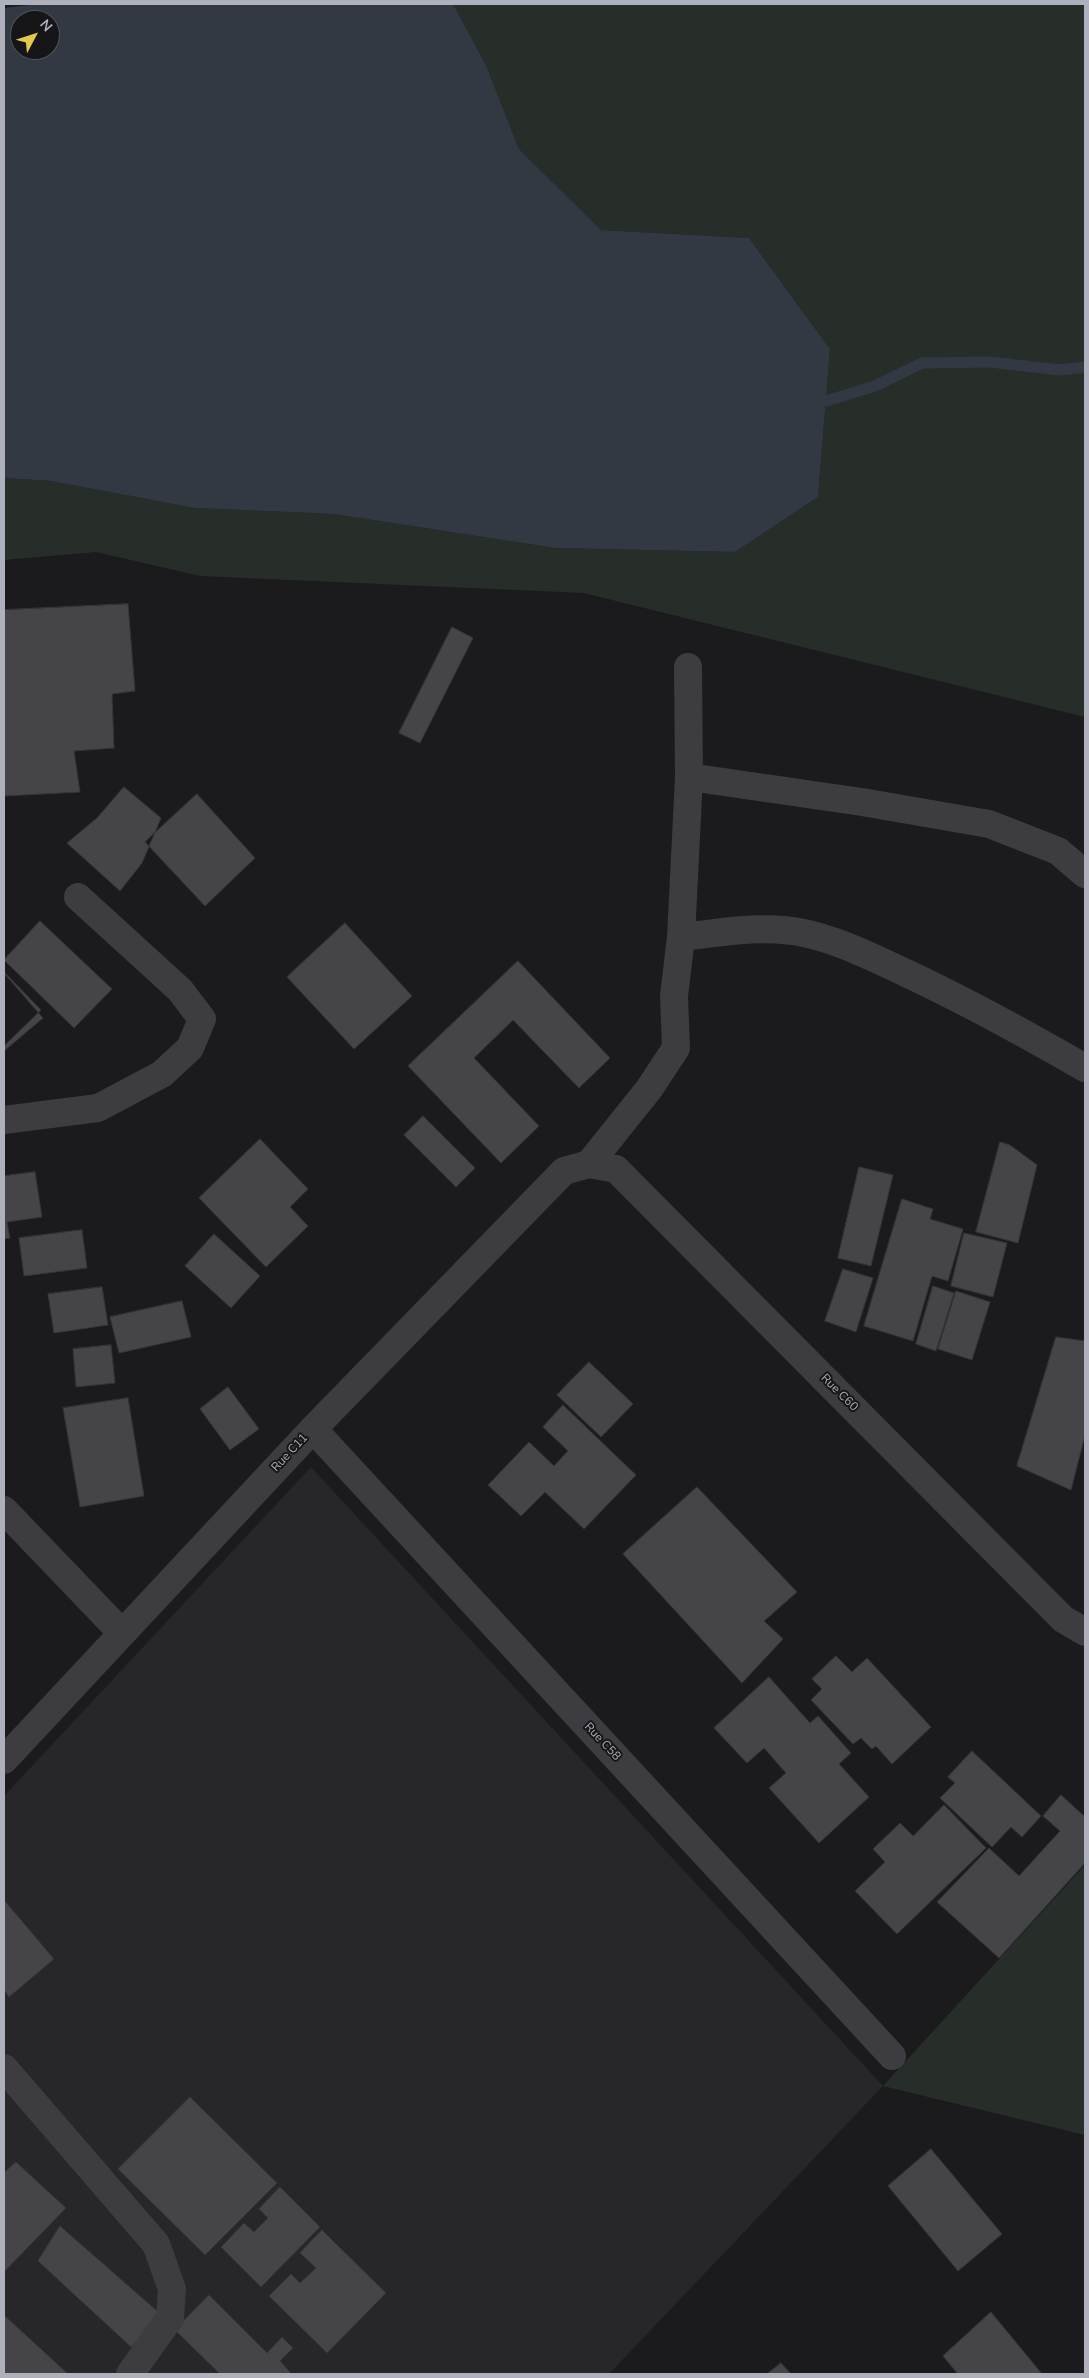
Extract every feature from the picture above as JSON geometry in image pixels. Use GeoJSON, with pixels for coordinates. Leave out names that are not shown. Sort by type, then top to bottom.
{"type":"FeatureCollection","features":[{"type":"Feature","properties":{"kind":"street"},"geometry":{"type":"LineString","coordinates":[[589,1164],[649,1089],[676,1048],[674,996],[681,937],[689,777],[688,667]]}},
{"type":"Feature","properties":{"kind":"street"},"geometry":{"type":"LineString","coordinates":[[689,777],[862,802],[989,824],[1058,851],[1085,874]]}},
{"type":"Feature","properties":{"kind":"street"},"geometry":{"type":"LineString","coordinates":[[4,1120],[98,1108],[162,1074],[190,1048],[202,1019],[180,990],[78,897]]}},
{"type":"Feature","properties":{"kind":"street"},"geometry":{"type":"LineString","coordinates":[[681,937],[759,930],[797,931],[841,943],[959,998],[1020,1030],[1085,1068]]}},
{"type":"Feature","properties":{"kind":"street","name":"Rue C11"},"geometry":{"type":"LineString","coordinates":[[4,1760],[121,1632],[313,1429],[564,1171],[589,1164]]}},
{"type":"Feature","properties":{"kind":"street","name":"Rue C60"},"geometry":{"type":"LineString","coordinates":[[589,1164],[616,1168],[1063,1618],[1085,1632]]}},
{"type":"Feature","properties":{"kind":"street","name":"Rue C58"},"geometry":{"type":"LineString","coordinates":[[313,1429],[892,2056]]}},
{"type":"Feature","properties":{"kind":"street"},"geometry":{"type":"LineString","coordinates":[[4,1510],[121,1632]]}},
{"type":"Feature","properties":{"kind":"street"},"geometry":{"type":"LineString","coordinates":[[4,2068],[156,2244],[172,2289],[170,2318],[130,2374]]}},
{"type":"Feature","properties":{"kind":"shaded area"},"geometry":{"type":"Polygon","coordinates":[[[38,4],[453,4],[486,65],[519,149],[601,230],[749,238],[830,349],[818,497],[735,552],[555,548],[334,514],[195,508],[51,481],[4,478],[4,8],[38,4]]]}},
{"type":"Feature","properties":{"kind":"shaded area"},"geometry":{"type":"Polygon","coordinates":[[[453,4],[1085,4],[1085,717],[584,593],[200,576],[96,552],[4,560],[4,478],[51,481],[195,508],[334,514],[555,548],[735,552],[818,497],[830,349],[749,238],[601,230],[519,149],[486,65],[453,4]]]}},
{"type":"Feature","properties":{"kind":"shaded area"},"geometry":{"type":"Polygon","coordinates":[[[311,1467],[883,2086],[609,2374],[4,2374],[4,1796],[311,1467]]]}},
{"type":"Feature","properties":{"kind":"shaded area"},"geometry":{"type":"Polygon","coordinates":[[[1085,1865],[1085,2135],[883,2086],[1085,1865]]]}},
{"type":"Feature","properties":{"kind":"building"},"geometry":{"type":"Polygon","coordinates":[[[128,604],[135,691],[112,694],[114,748],[74,751],[80,792],[4,796],[4,610],[128,604]]]}},
{"type":"Feature","properties":{"kind":"building"},"geometry":{"type":"Polygon","coordinates":[[[452,627],[473,638],[420,743],[399,733],[452,627]]]}},
{"type":"Feature","properties":{"kind":"building"},"geometry":{"type":"Polygon","coordinates":[[[124,787],[161,818],[142,863],[120,891],[67,843],[97,818],[124,787]]]}},
{"type":"Feature","properties":{"kind":"building"},"geometry":{"type":"Polygon","coordinates":[[[197,794],[255,858],[205,906],[145,842],[197,794]]]}},
{"type":"Feature","properties":{"kind":"building"},"geometry":{"type":"Polygon","coordinates":[[[40,921],[112,989],[74,1028],[4,960],[40,921]]]}},
{"type":"Feature","properties":{"kind":"building"},"geometry":{"type":"Polygon","coordinates":[[[345,923],[412,996],[354,1049],[287,977],[345,923]]]}},
{"type":"Feature","properties":{"kind":"building"},"geometry":{"type":"Polygon","coordinates":[[[518,961],[610,1058],[579,1088],[513,1020],[474,1058],[539,1126],[501,1163],[408,1066],[518,961]]]}},
{"type":"Feature","properties":{"kind":"building"},"geometry":{"type":"Polygon","coordinates":[[[4,972],[41,1010],[4,1046],[4,972]]]}},
{"type":"Feature","properties":{"kind":"building"},"geometry":{"type":"Polygon","coordinates":[[[4,973],[43,1018],[4,1051],[4,973]]]}},
{"type":"Feature","properties":{"kind":"building"},"geometry":{"type":"Polygon","coordinates":[[[423,1116],[475,1168],[456,1187],[404,1135],[423,1116]]]}},
{"type":"Feature","properties":{"kind":"building"},"geometry":{"type":"Polygon","coordinates":[[[260,1139],[308,1189],[290,1207],[308,1226],[266,1267],[199,1198],[260,1139]]]}},
{"type":"Feature","properties":{"kind":"building"},"geometry":{"type":"Polygon","coordinates":[[[1000,1142],[1010,1145],[1037,1165],[1018,1243],[976,1232],[1000,1142]]]}},
{"type":"Feature","properties":{"kind":"building"},"geometry":{"type":"Polygon","coordinates":[[[859,1167],[893,1175],[871,1266],[838,1258],[859,1167]]]}},
{"type":"Feature","properties":{"kind":"building"},"geometry":{"type":"Polygon","coordinates":[[[35,1172],[42,1217],[7,1222],[10,1238],[4,1239],[4,1176],[35,1172]]]}},
{"type":"Feature","properties":{"kind":"building"},"geometry":{"type":"Polygon","coordinates":[[[902,1199],[933,1209],[930,1219],[963,1229],[948,1281],[932,1276],[913,1341],[864,1326],[902,1199]]]}},
{"type":"Feature","properties":{"kind":"building"},"geometry":{"type":"Polygon","coordinates":[[[82,1230],[87,1268],[24,1276],[19,1238],[82,1230]]]}},
{"type":"Feature","properties":{"kind":"building"},"geometry":{"type":"Polygon","coordinates":[[[964,1233],[1007,1243],[993,1297],[951,1286],[964,1233]]]}},
{"type":"Feature","properties":{"kind":"building"},"geometry":{"type":"Polygon","coordinates":[[[214,1234],[260,1276],[231,1308],[185,1266],[214,1234]]]}},
{"type":"Feature","properties":{"kind":"building"},"geometry":{"type":"Polygon","coordinates":[[[843,1269],[873,1278],[856,1332],[825,1321],[843,1269]]]}},
{"type":"Feature","properties":{"kind":"building"},"geometry":{"type":"Polygon","coordinates":[[[933,1286],[954,1293],[936,1351],[916,1344],[933,1286]]]}},
{"type":"Feature","properties":{"kind":"building"},"geometry":{"type":"Polygon","coordinates":[[[102,1287],[108,1325],[54,1333],[48,1294],[102,1287]]]}},
{"type":"Feature","properties":{"kind":"building"},"geometry":{"type":"Polygon","coordinates":[[[956,1291],[990,1302],[972,1360],[938,1349],[956,1291]]]}},
{"type":"Feature","properties":{"kind":"building"},"geometry":{"type":"Polygon","coordinates":[[[182,1301],[191,1337],[119,1353],[110,1317],[182,1301]]]}},
{"type":"Feature","properties":{"kind":"building"},"geometry":{"type":"Polygon","coordinates":[[[1056,1337],[1085,1341],[1085,1435],[1071,1490],[1017,1466],[1056,1337]]]}},
{"type":"Feature","properties":{"kind":"building"},"geometry":{"type":"Polygon","coordinates":[[[111,1345],[115,1383],[76,1387],[73,1349],[111,1345]]]}},
{"type":"Feature","properties":{"kind":"building"},"geometry":{"type":"Polygon","coordinates":[[[589,1362],[633,1404],[601,1437],[557,1395],[589,1362]]]}},
{"type":"Feature","properties":{"kind":"building"},"geometry":{"type":"Polygon","coordinates":[[[228,1387],[259,1429],[230,1450],[200,1409],[228,1387]]]}},
{"type":"Feature","properties":{"kind":"building"},"geometry":{"type":"Polygon","coordinates":[[[128,1398],[144,1496],[80,1507],[63,1408],[128,1398]]]}},
{"type":"Feature","properties":{"kind":"building"},"geometry":{"type":"Polygon","coordinates":[[[563,1405],[636,1475],[584,1529],[545,1492],[521,1516],[488,1485],[529,1442],[554,1466],[568,1451],[543,1427],[563,1405]]]}},
{"type":"Feature","properties":{"kind":"building"},"geometry":{"type":"Polygon","coordinates":[[[697,1487],[797,1592],[764,1621],[783,1639],[742,1683],[623,1554],[697,1487]]]}},
{"type":"Feature","properties":{"kind":"building"},"geometry":{"type":"Polygon","coordinates":[[[836,1656],[852,1672],[867,1658],[931,1727],[892,1764],[876,1746],[872,1749],[861,1738],[853,1744],[811,1700],[822,1689],[812,1679],[836,1656]]]}},
{"type":"Feature","properties":{"kind":"building"},"geometry":{"type":"Polygon","coordinates":[[[769,1677],[810,1723],[818,1716],[851,1753],[839,1764],[869,1797],[819,1843],[769,1788],[786,1773],[764,1748],[747,1763],[714,1728],[769,1677]]]}},
{"type":"Feature","properties":{"kind":"building"},"geometry":{"type":"Polygon","coordinates":[[[972,1751],[1041,1816],[1022,1837],[1011,1827],[992,1847],[940,1798],[955,1783],[948,1777],[972,1751]]]}},
{"type":"Feature","properties":{"kind":"building"},"geometry":{"type":"Polygon","coordinates":[[[1061,1795],[1085,1817],[1085,1863],[999,1958],[937,1902],[989,1848],[1019,1876],[1060,1831],[1043,1816],[1061,1795]]]}},
{"type":"Feature","properties":{"kind":"building"},"geometry":{"type":"Polygon","coordinates":[[[944,1805],[986,1848],[897,1934],[855,1891],[885,1862],[873,1849],[900,1823],[913,1836],[944,1805]]]}},
{"type":"Feature","properties":{"kind":"building"},"geometry":{"type":"Polygon","coordinates":[[[4,1900],[54,1959],[9,1997],[4,1990],[4,1900]]]}},
{"type":"Feature","properties":{"kind":"building"},"geometry":{"type":"Polygon","coordinates":[[[190,2097],[277,2183],[205,2255],[118,2169],[190,2097]]]}},
{"type":"Feature","properties":{"kind":"building"},"geometry":{"type":"Polygon","coordinates":[[[931,2149],[1002,2234],[958,2271],[888,2186],[931,2149]]]}},
{"type":"Feature","properties":{"kind":"building"},"geometry":{"type":"Polygon","coordinates":[[[16,2162],[66,2208],[4,2272],[4,2173],[16,2162]]]}},
{"type":"Feature","properties":{"kind":"building"},"geometry":{"type":"Polygon","coordinates":[[[280,2187],[320,2227],[261,2287],[221,2247],[244,2223],[254,2232],[268,2218],[259,2209],[280,2187]]]}},
{"type":"Feature","properties":{"kind":"building"},"geometry":{"type":"Polygon","coordinates":[[[60,2226],[164,2317],[131,2347],[38,2261],[60,2226]]]}},
{"type":"Feature","properties":{"kind":"building"},"geometry":{"type":"Polygon","coordinates":[[[322,2230],[386,2293],[327,2353],[269,2296],[291,2274],[300,2283],[316,2268],[300,2253],[322,2230]]]}},
{"type":"Feature","properties":{"kind":"building"},"geometry":{"type":"Polygon","coordinates":[[[209,2295],[267,2353],[282,2337],[293,2348],[280,2361],[290,2372],[288,2374],[220,2374],[175,2330],[209,2295]]]}},
{"type":"Feature","properties":{"kind":"building"},"geometry":{"type":"Polygon","coordinates":[[[991,2312],[1042,2374],[958,2374],[943,2356],[991,2312]]]}},
{"type":"Feature","properties":{"kind":"building"},"geometry":{"type":"Polygon","coordinates":[[[4,2315],[68,2374],[4,2374],[4,2315]]]}},
{"type":"Feature","properties":{"kind":"building"},"geometry":{"type":"Polygon","coordinates":[[[781,2363],[791,2374],[767,2374],[781,2363]]]}},
{"type":"Feature","properties":{"kind":"waterway"},"geometry":{"type":"LineString","coordinates":[[811,398],[826,401],[875,386],[922,363],[990,362],[1060,370],[1085,367]]}}]}
